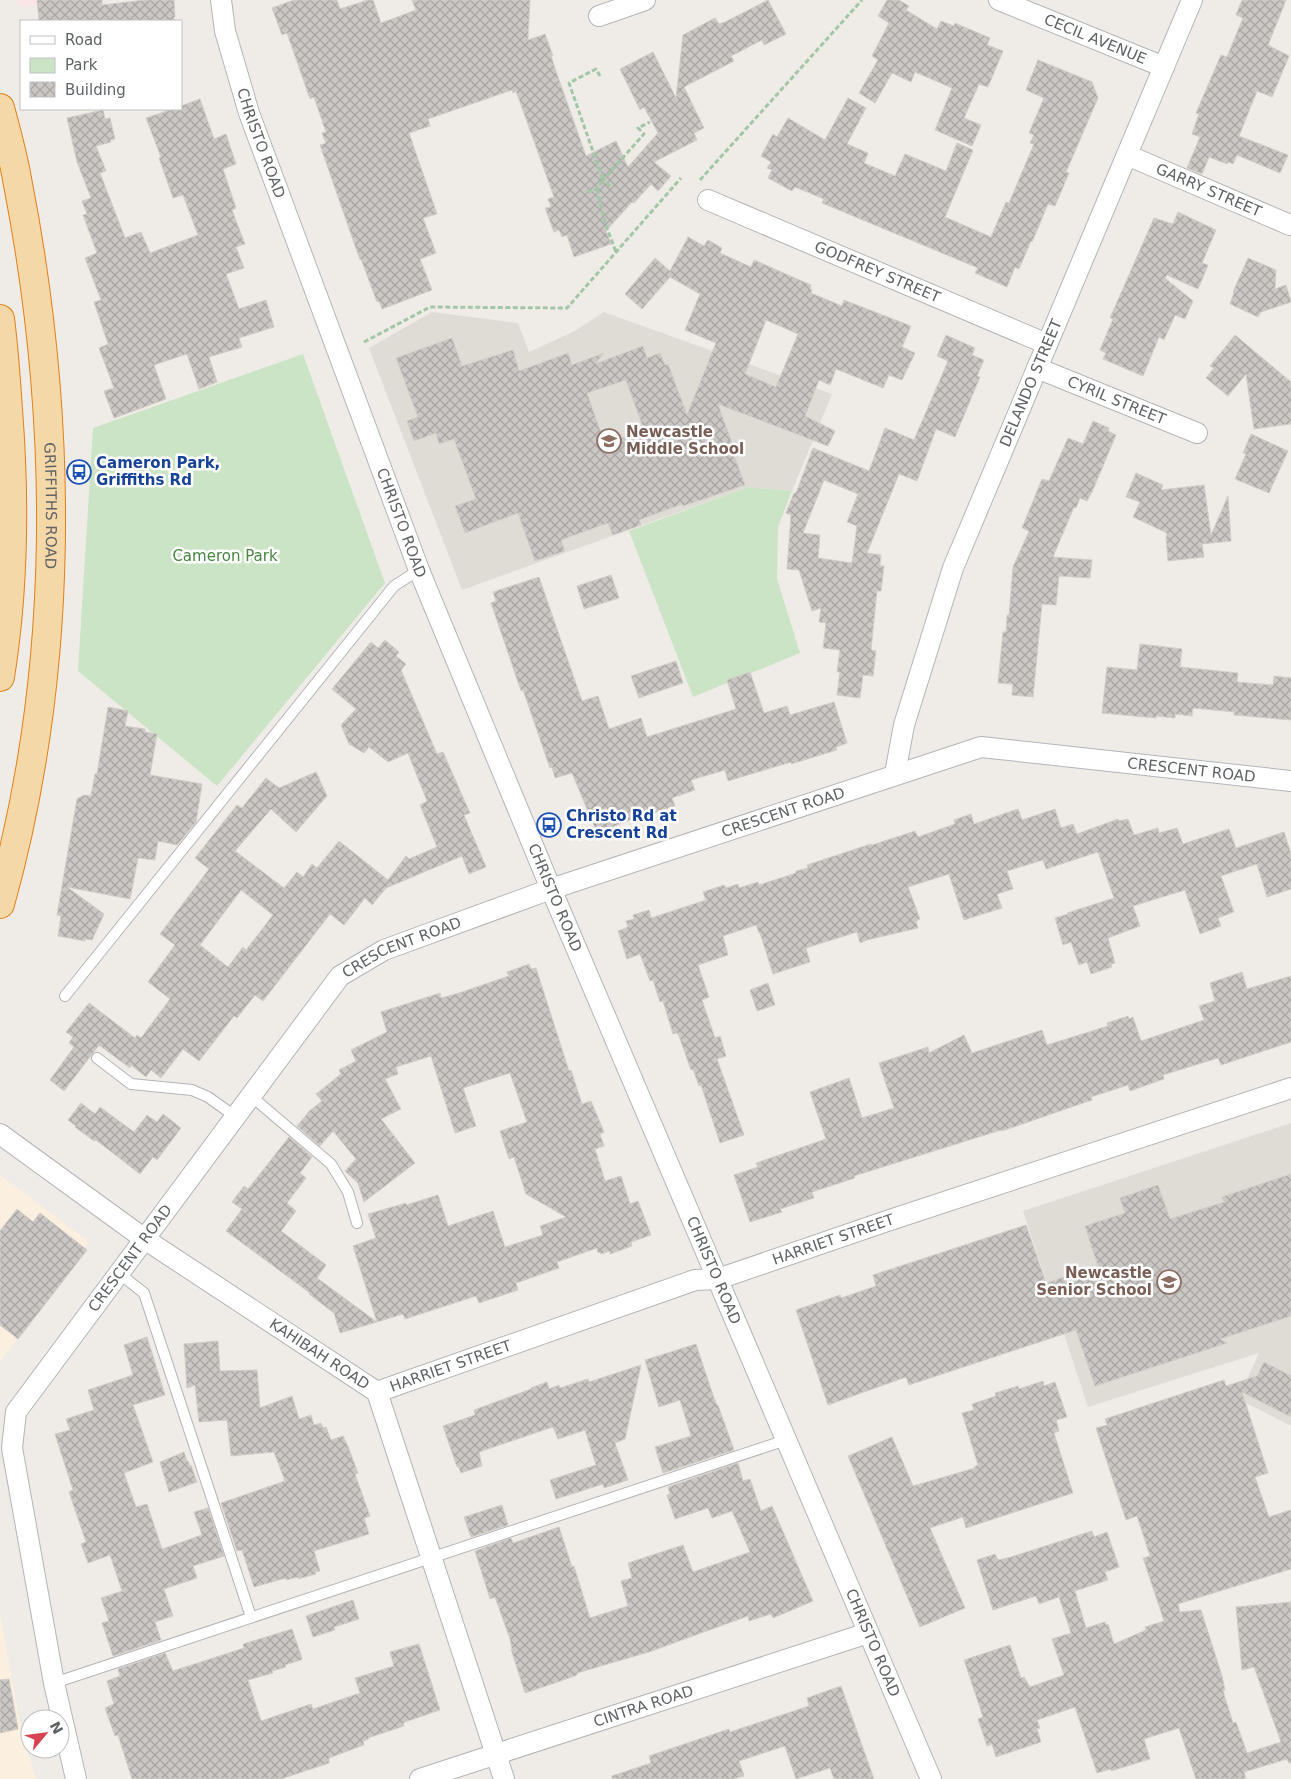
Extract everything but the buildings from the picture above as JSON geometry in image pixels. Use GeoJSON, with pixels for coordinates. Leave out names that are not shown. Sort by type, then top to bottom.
{"type":"FeatureCollection","features":[{"type":"Feature","properties":{"kind":"highway","name":"GRIFFITHS ROAD"},"geometry":{"type":"LineString","coordinates":[[0,108],[17,176],[31,255],[43,356],[51,470],[51,591],[36,741],[22,815],[0,904]]}},
{"type":"Feature","properties":{"kind":"highway"},"geometry":{"type":"LineString","coordinates":[[0,324],[13,469],[6,519],[10,587],[0,673]]}},
{"type":"Feature","properties":{"kind":"street","name":"CHRISTO ROAD"},"geometry":{"type":"LineString","coordinates":[[221,0],[225,31],[249,113],[419,570],[551,889],[931,1779]]}},
{"type":"Feature","properties":{"kind":"street"},"geometry":{"type":"LineString","coordinates":[[599,16],[645,0]]}},
{"type":"Feature","properties":{"kind":"street","name":"CECIL AVENUE"},"geometry":{"type":"LineString","coordinates":[[999,0],[1164,67]]}},
{"type":"Feature","properties":{"kind":"street","name":"DELANDO STREET"},"geometry":{"type":"LineString","coordinates":[[895,774],[904,725],[952,568],[1192,0]]}},
{"type":"Feature","properties":{"kind":"street","name":"GARRY STREET"},"geometry":{"type":"LineString","coordinates":[[1127,155],[1290,225]]}},
{"type":"Feature","properties":{"kind":"street","name":"GODFREY STREET"},"geometry":{"type":"LineString","coordinates":[[708,200],[1047,344]]}},
{"type":"Feature","properties":{"kind":"street","name":"CYRIL STREET"},"geometry":{"type":"LineString","coordinates":[[1037,368],[1196,433]]}},
{"type":"Feature","properties":{"kind":"street","name":"CRESCENT ROAD"},"geometry":{"type":"LineString","coordinates":[[76,1779],[54,1683],[12,1448],[16,1412],[146,1240],[340,976],[384,950],[551,889],[981,746],[1291,781]]}},
{"type":"Feature","properties":{"kind":"street","name":"HARRIET STREET"},"geometry":{"type":"LineString","coordinates":[[377,1392],[695,1280],[718,1279],[890,1220],[1291,1088]]}},
{"type":"Feature","properties":{"kind":"street","name":"KAHIBAH ROAD"},"geometry":{"type":"LineString","coordinates":[[0,1134],[146,1240],[377,1392],[504,1779]]}},
{"type":"Feature","properties":{"kind":"street","name":"CINTRA ROAD"},"geometry":{"type":"LineString","coordinates":[[420,1779],[868,1632]]}},
{"type":"Feature","properties":{"kind":"lane"},"geometry":{"type":"LineString","coordinates":[[65,996],[394,586],[419,570]]}},
{"type":"Feature","properties":{"kind":"lane"},"geometry":{"type":"LineString","coordinates":[[97,1058],[131,1084],[192,1090],[208,1097],[236,1117]]}},
{"type":"Feature","properties":{"kind":"lane"},"geometry":{"type":"LineString","coordinates":[[252,1096],[331,1164],[348,1192],[357,1224]]}},
{"type":"Feature","properties":{"kind":"lane"},"geometry":{"type":"LineString","coordinates":[[120,1274],[144,1293],[251,1617]]}},
{"type":"Feature","properties":{"kind":"lane"},"geometry":{"type":"LineString","coordinates":[[54,1683],[786,1440]]}},
{"type":"Feature","properties":{"kind":"path"},"geometry":{"type":"LineString","coordinates":[[699,181],[862,0]]}},
{"type":"Feature","properties":{"kind":"path"},"geometry":{"type":"LineString","coordinates":[[601,78],[596,69],[569,83],[603,180],[610,186]]}},
{"type":"Feature","properties":{"kind":"path"},"geometry":{"type":"LineString","coordinates":[[587,192],[597,189],[644,134],[638,128],[650,122]]}},
{"type":"Feature","properties":{"kind":"path"},"geometry":{"type":"LineString","coordinates":[[364,342],[430,307],[567,308],[681,178]]}},
{"type":"Feature","properties":{"kind":"path"},"geometry":{"type":"LineString","coordinates":[[597,189],[605,223],[616,252]]}},
{"type":"Feature","properties":{"kind":"shaded area"},"geometry":{"type":"Polygon","coordinates":[[[17,0],[105,0],[19,7],[17,0]]]}},
{"type":"Feature","properties":{"kind":"shaded area","name":"Newcastle Middle School"},"geometry":{"type":"Polygon","coordinates":[[[432,312],[518,323],[529,352],[575,331],[604,312],[832,394],[792,491],[748,487],[462,590],[369,348],[432,312]]]}},
{"type":"Feature","properties":{"kind":"shaded area","name":"Newcastle Senior School"},"geometry":{"type":"Polygon","coordinates":[[[1291,1123],[1291,1426],[1246,1403],[1242,1390],[1259,1353],[1088,1407],[1023,1211],[1291,1123]]]}},
{"type":"Feature","properties":{"kind":"shaded area"},"geometry":{"type":"Polygon","coordinates":[[[0,1175],[89,1242],[0,1362],[0,1175]]]}},
{"type":"Feature","properties":{"kind":"shaded area"},"geometry":{"type":"Polygon","coordinates":[[[0,1614],[20,1724],[20,1759],[30,1759],[36,1779],[0,1779],[0,1614]]]}},
{"type":"Feature","properties":{"kind":"green space","name":"Cameron Park"},"geometry":{"type":"Polygon","coordinates":[[[303,354],[385,583],[217,786],[78,671],[93,428],[303,354]]]}},
{"type":"Feature","properties":{"kind":"green space"},"geometry":{"type":"Polygon","coordinates":[[[748,487],[792,491],[778,527],[777,579],[800,653],[693,697],[629,531],[748,487]]]}},
{"type":"Feature","properties":{"kind":"place","name":"Newcastle Middle School"},"geometry":{"type":"Point","coordinates":[609,441]}},
{"type":"Feature","properties":{"kind":"place","name":"Cameron Park, Griffiths Rd"},"geometry":{"type":"Point","coordinates":[79,472]}},
{"type":"Feature","properties":{"kind":"place","name":"Christo Rd at Crescent Rd"},"geometry":{"type":"Point","coordinates":[549,825]}},
{"type":"Feature","properties":{"kind":"place","name":"Newcastle Senior School"},"geometry":{"type":"Point","coordinates":[1169,1282]}}]}
